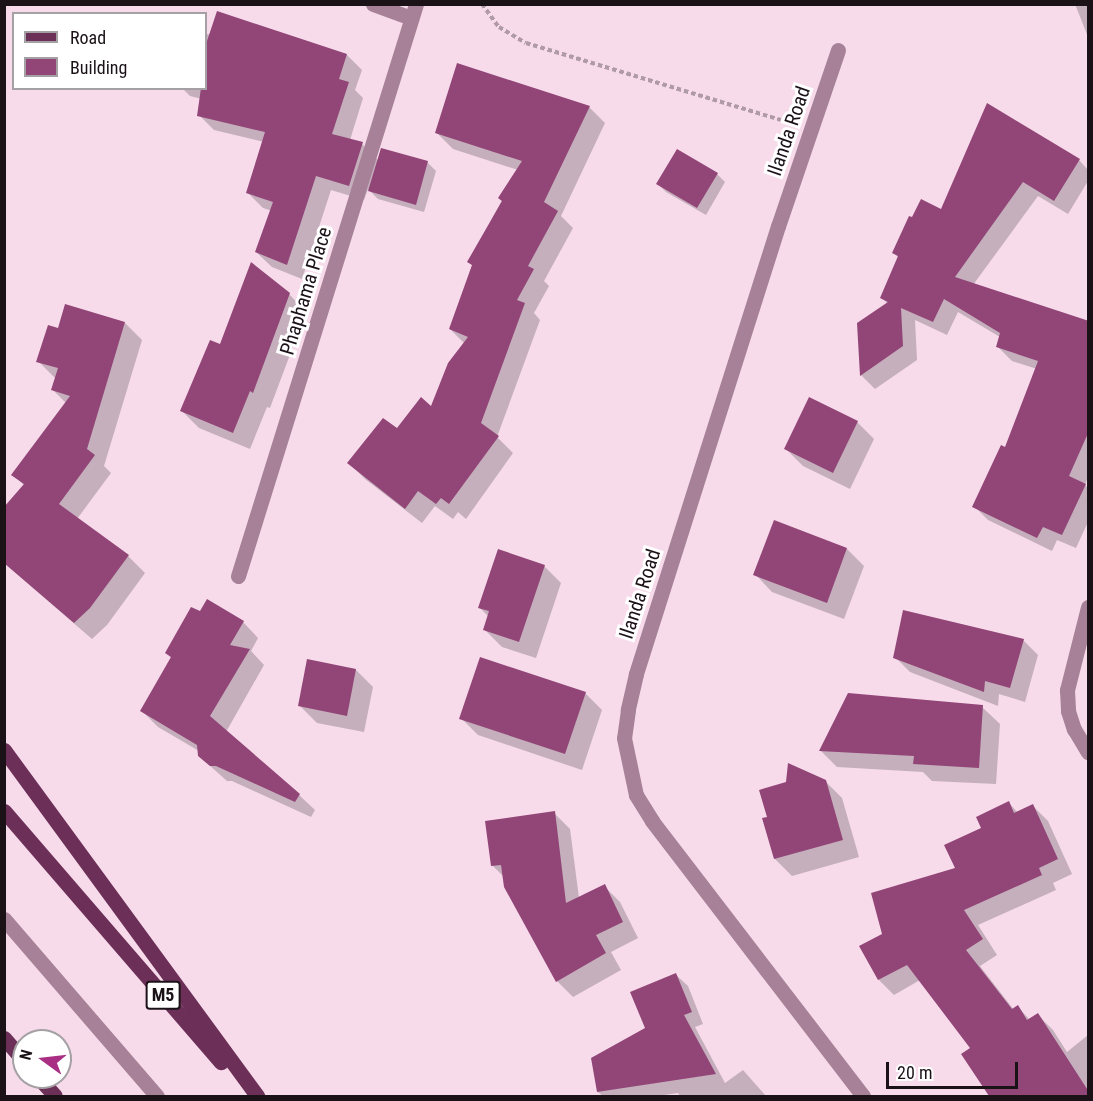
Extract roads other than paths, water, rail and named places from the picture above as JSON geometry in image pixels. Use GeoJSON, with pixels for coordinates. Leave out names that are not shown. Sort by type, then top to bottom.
{"type":"FeatureCollection","features":[{"type":"Feature","properties":{"kind":"main road"},"geometry":{"type":"LineString","coordinates":[[4,750],[257,1096]]}},
{"type":"Feature","properties":{"kind":"main road","name":"M5"},"geometry":{"type":"LineString","coordinates":[[4,811],[250,1096]]}},
{"type":"Feature","properties":{"kind":"street","name":"Phaphama Place"},"geometry":{"type":"LineString","coordinates":[[238,576],[414,11],[373,4]]}},
{"type":"Feature","properties":{"kind":"street","name":"Ilanda Road"},"geometry":{"type":"LineString","coordinates":[[838,50],[778,226],[636,674],[624,738],[636,795],[652,821],[863,1096]]}},
{"type":"Feature","properties":{"kind":"street"},"geometry":{"type":"LineString","coordinates":[[1089,608],[1067,690],[1068,711],[1074,729],[1089,752]]}},
{"type":"Feature","properties":{"kind":"street"},"geometry":{"type":"LineString","coordinates":[[4,920],[157,1096]]}}]}
